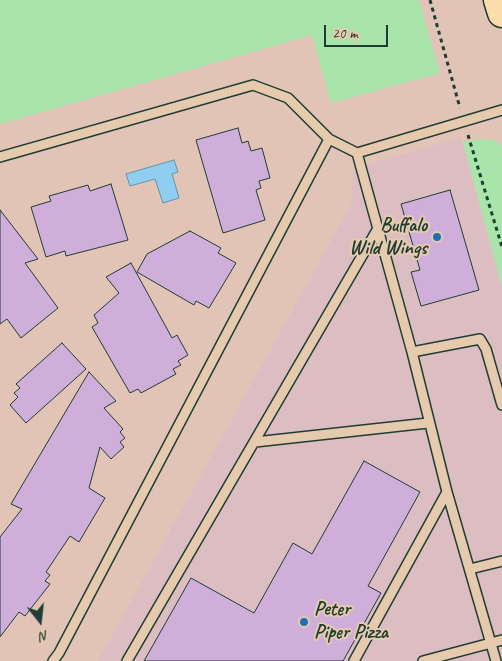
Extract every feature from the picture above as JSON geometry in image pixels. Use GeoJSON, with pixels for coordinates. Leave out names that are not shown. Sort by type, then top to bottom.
{"type":"FeatureCollection","features":[{"type":"Feature","properties":{"kind":"main road"},"geometry":{"type":"LineString","coordinates":[[498,0],[502,13]]}},
{"type":"Feature","properties":{"kind":"lane"},"geometry":{"type":"LineString","coordinates":[[0,157],[253,85],[288,98],[329,139],[357,153],[502,110]]}},
{"type":"Feature","properties":{"kind":"lane"},"geometry":{"type":"LineString","coordinates":[[53,661],[329,139]]}},
{"type":"Feature","properties":{"kind":"lane"},"geometry":{"type":"LineString","coordinates":[[357,153],[412,352],[428,423],[496,661]]}},
{"type":"Feature","properties":{"kind":"lane"},"geometry":{"type":"LineString","coordinates":[[128,661],[377,230]]}},
{"type":"Feature","properties":{"kind":"lane"},"geometry":{"type":"LineString","coordinates":[[412,352],[480,339],[486,350],[502,405]]}},
{"type":"Feature","properties":{"kind":"lane"},"geometry":{"type":"LineString","coordinates":[[255,442],[428,423]]}},
{"type":"Feature","properties":{"kind":"lane"},"geometry":{"type":"LineString","coordinates":[[354,661],[447,492]]}},
{"type":"Feature","properties":{"kind":"lane"},"geometry":{"type":"LineString","coordinates":[[470,569],[502,561]]}},
{"type":"Feature","properties":{"kind":"lane"},"geometry":{"type":"LineString","coordinates":[[423,661],[502,640]]}},
{"type":"Feature","properties":{"kind":"shaded area"},"geometry":{"type":"Polygon","coordinates":[[[461,138],[502,287],[502,661],[98,661],[351,205],[354,168],[461,138]]]}},
{"type":"Feature","properties":{"kind":"green space"},"geometry":{"type":"Polygon","coordinates":[[[0,0],[419,0],[440,73],[331,103],[312,35],[0,124],[0,0]]]}},
{"type":"Feature","properties":{"kind":"green space"},"geometry":{"type":"Polygon","coordinates":[[[478,139],[494,140],[502,146],[502,287],[463,142],[478,139]]]}},
{"type":"Feature","properties":{"kind":"water"},"geometry":{"type":"Polygon","coordinates":[[[174,160],[178,172],[172,174],[179,198],[163,203],[155,179],[130,186],[126,174],[174,160]]]}},
{"type":"Feature","properties":{"kind":"building"},"geometry":{"type":"Polygon","coordinates":[[[238,128],[242,143],[248,141],[251,151],[262,148],[270,178],[259,181],[261,188],[256,190],[265,220],[223,233],[196,140],[238,128]]]}},
{"type":"Feature","properties":{"kind":"building"},"geometry":{"type":"Polygon","coordinates":[[[111,184],[128,240],[66,256],[65,251],[46,257],[31,207],[51,201],[49,196],[88,185],[90,191],[111,184]]]}},
{"type":"Feature","properties":{"kind":"building","name":"Buffalo Wild Wings"},"geometry":{"type":"Polygon","coordinates":[[[450,190],[479,290],[421,306],[411,272],[420,270],[401,204],[450,190]]]}},
{"type":"Feature","properties":{"kind":"building"},"geometry":{"type":"Polygon","coordinates":[[[0,210],[38,259],[25,263],[58,308],[21,338],[7,319],[0,324],[0,210]]]}},
{"type":"Feature","properties":{"kind":"building"},"geometry":{"type":"Polygon","coordinates":[[[190,231],[221,248],[218,253],[236,263],[209,308],[196,301],[194,305],[137,272],[147,254],[190,231]]]}},
{"type":"Feature","properties":{"kind":"building"},"geometry":{"type":"Polygon","coordinates":[[[131,263],[172,338],[177,335],[188,355],[178,361],[181,365],[173,369],[176,374],[141,393],[138,389],[130,393],[92,327],[98,323],[94,315],[119,293],[106,277],[131,263]]]}},
{"type":"Feature","properties":{"kind":"building"},"geometry":{"type":"Polygon","coordinates":[[[62,343],[86,369],[26,423],[10,405],[18,397],[14,393],[20,388],[16,384],[62,343]]]}},
{"type":"Feature","properties":{"kind":"building"},"geometry":{"type":"Polygon","coordinates":[[[89,372],[116,401],[104,408],[123,429],[120,432],[125,438],[120,442],[124,447],[111,459],[100,447],[89,488],[105,498],[79,542],[70,536],[46,572],[50,575],[45,581],[50,584],[25,616],[19,612],[0,637],[0,537],[22,509],[11,504],[89,372]]]}},
{"type":"Feature","properties":{"kind":"building"},"geometry":{"type":"Polygon","coordinates":[[[364,461],[420,492],[368,586],[381,593],[343,661],[144,661],[191,578],[254,613],[293,543],[312,554],[364,461]]]}},
{"type":"Feature","properties":{"kind":"place","name":"Buffalo Wild Wings"},"geometry":{"type":"Point","coordinates":[437,237]}},
{"type":"Feature","properties":{"kind":"place","name":"Peter Piper Pizza"},"geometry":{"type":"Point","coordinates":[304,622]}}]}
